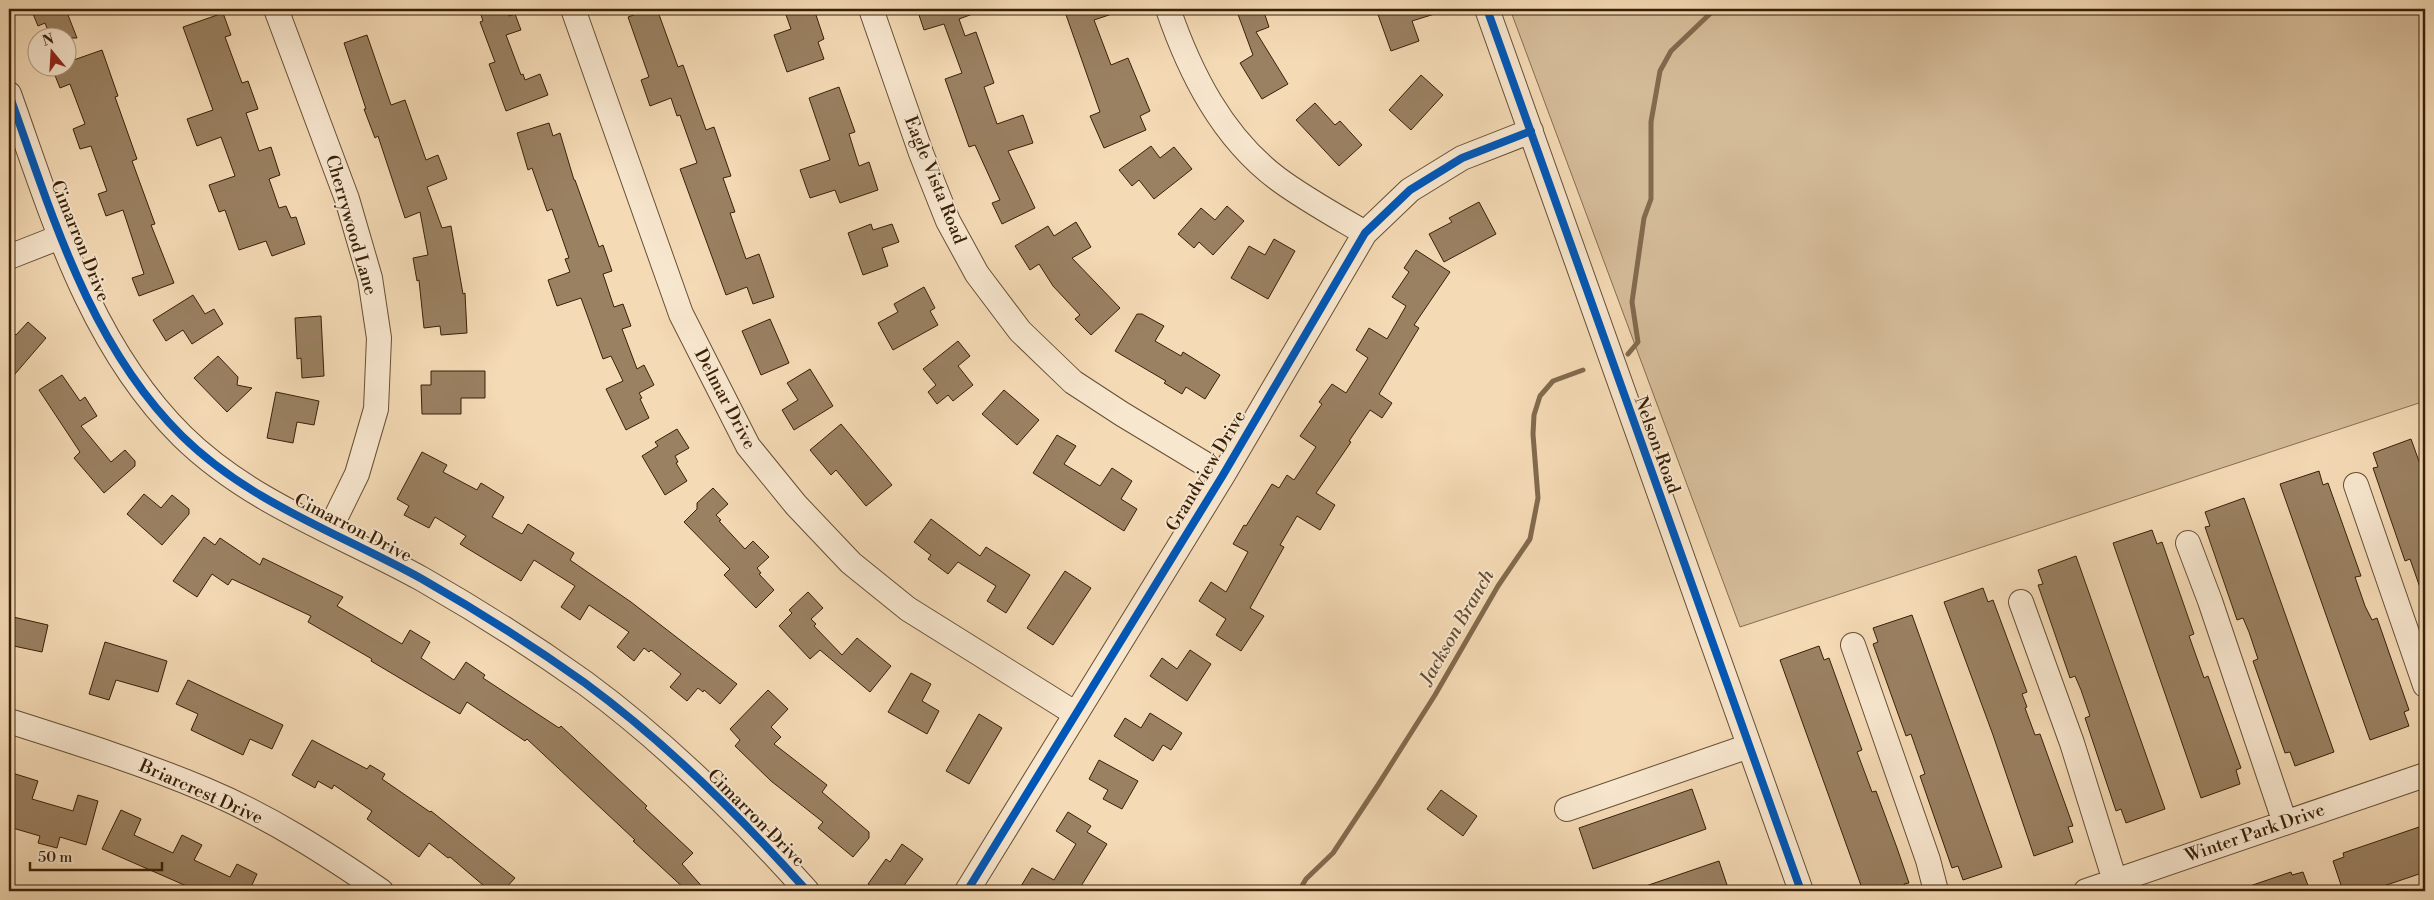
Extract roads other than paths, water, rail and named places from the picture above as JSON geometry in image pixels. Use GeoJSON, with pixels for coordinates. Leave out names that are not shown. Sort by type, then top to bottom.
{"type":"FeatureCollection","features":[{"type":"Feature","properties":{"kind":"street","name":"Cherrywood Lane"},"geometry":{"type":"LineString","coordinates":[[276,9],[347,199],[370,278],[379,338],[376,409],[357,474],[329,531]]}},
{"type":"Feature","properties":{"kind":"street","name":"Delmar Drive"},"geometry":{"type":"LineString","coordinates":[[574,9],[682,314],[748,446],[796,505],[851,563],[908,609],[1076,714]]}},
{"type":"Feature","properties":{"kind":"street","name":"Eagle Vista Road"},"geometry":{"type":"LineString","coordinates":[[871,9],[921,153],[948,221],[977,274],[987,288],[1020,330],[1073,382],[1223,475]]}},
{"type":"Feature","properties":{"kind":"street"},"geometry":{"type":"LineString","coordinates":[[1168,9],[1180,42],[1209,101],[1242,145],[1278,178],[1365,233]]}},
{"type":"Feature","properties":{"kind":"street","name":"Nelson Road"},"geometry":{"type":"LineString","coordinates":[[1487,9],[1801,891]]}},
{"type":"Feature","properties":{"kind":"street","name":"Cimarron Drive"},"geometry":{"type":"LineString","coordinates":[[9,94],[60,237],[92,310],[136,383],[182,436],[235,479],[278,507],[329,531],[422,580],[519,639],[586,684],[651,738],[716,797],[807,891]]}},
{"type":"Feature","properties":{"kind":"street","name":"Grandview Drive"},"geometry":{"type":"LineString","coordinates":[[967,891],[1223,475],[1365,233],[1410,190],[1424,181],[1462,158],[1531,131]]}},
{"type":"Feature","properties":{"kind":"street"},"geometry":{"type":"LineString","coordinates":[[9,257],[60,237]]}},
{"type":"Feature","properties":{"kind":"street"},"geometry":{"type":"LineString","coordinates":[[2356,485],[2425,686]]}},
{"type":"Feature","properties":{"kind":"street"},"geometry":{"type":"LineString","coordinates":[[2188,543],[2210,600],[2285,823]]}},
{"type":"Feature","properties":{"kind":"street"},"geometry":{"type":"LineString","coordinates":[[2021,602],[2072,743],[2115,881]]}},
{"type":"Feature","properties":{"kind":"street"},"geometry":{"type":"LineString","coordinates":[[1853,645],[1928,860],[1936,891]]}},
{"type":"Feature","properties":{"kind":"street","name":"Briarcrest Drive"},"geometry":{"type":"LineString","coordinates":[[9,721],[112,754],[208,791],[292,833],[381,891]]}},
{"type":"Feature","properties":{"kind":"street"},"geometry":{"type":"LineString","coordinates":[[1567,809],[1749,746]]}},
{"type":"Feature","properties":{"kind":"street","name":"Winter Park Drive"},"geometry":{"type":"LineString","coordinates":[[2086,891],[2425,775]]}},
{"type":"Feature","properties":{"kind":"waterway","name":"Jackson Branch"},"geometry":{"type":"LineString","coordinates":[[1628,354],[1638,342],[1632,302],[1644,218],[1651,199],[1651,122],[1660,71],[1671,51],[1715,9]]}},
{"type":"Feature","properties":{"kind":"waterway","name":"Jackson Branch"},"geometry":{"type":"LineString","coordinates":[[1299,891],[1306,879],[1333,853],[1378,785],[1435,695],[1498,586],[1530,539],[1538,498],[1533,434],[1534,415],[1540,396],[1553,381],[1583,370]]}}]}
